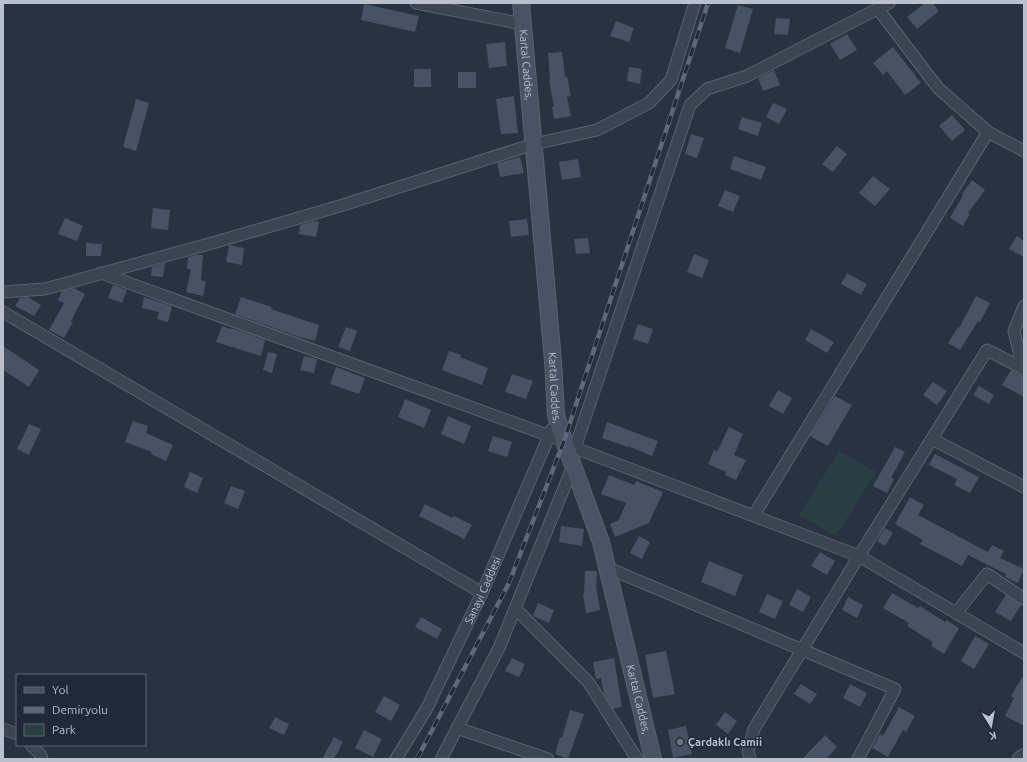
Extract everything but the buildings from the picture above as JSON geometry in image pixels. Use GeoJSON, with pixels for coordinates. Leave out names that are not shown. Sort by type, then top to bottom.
{"type":"FeatureCollection","features":[{"type":"Feature","properties":{"kind":"main road","name":"Kartal Caddes,"},"geometry":{"type":"LineString","coordinates":[[521,3],[553,361],[556,415],[563,442],[601,542],[653,759]]}},
{"type":"Feature","properties":{"kind":"street"},"geometry":{"type":"LineString","coordinates":[[416,3],[523,24]]}},
{"type":"Feature","properties":{"kind":"street"},"geometry":{"type":"LineString","coordinates":[[3,292],[45,289],[343,205],[534,144],[597,130],[649,103],[671,80],[695,3]]}},
{"type":"Feature","properties":{"kind":"street","name":"Sanayi Caddesi"},"geometry":{"type":"LineString","coordinates":[[396,759],[427,708],[482,593],[563,442],[690,105],[707,90],[747,76],[889,3]]}},
{"type":"Feature","properties":{"kind":"street"},"geometry":{"type":"LineString","coordinates":[[878,9],[938,88],[988,132],[1024,151]]}},
{"type":"Feature","properties":{"kind":"street"},"geometry":{"type":"LineString","coordinates":[[754,515],[988,132]]}},
{"type":"Feature","properties":{"kind":"street"},"geometry":{"type":"LineString","coordinates":[[101,273],[563,442],[859,556],[1024,653]]}},
{"type":"Feature","properties":{"kind":"street"},"geometry":{"type":"LineString","coordinates":[[1023,369],[1014,331],[1024,306]]}},
{"type":"Feature","properties":{"kind":"street"},"geometry":{"type":"LineString","coordinates":[[3,312],[482,593]]}},
{"type":"Feature","properties":{"kind":"street"},"geometry":{"type":"LineString","coordinates":[[750,759],[748,751],[754,729],[987,350],[1023,369]]}},
{"type":"Feature","properties":{"kind":"street"},"geometry":{"type":"LineString","coordinates":[[932,439],[1024,487]]}},
{"type":"Feature","properties":{"kind":"street"},"geometry":{"type":"LineString","coordinates":[[441,759],[499,648],[573,466]]}},
{"type":"Feature","properties":{"kind":"street"},"geometry":{"type":"LineString","coordinates":[[608,568],[895,689],[858,759]]}},
{"type":"Feature","properties":{"kind":"street"},"geometry":{"type":"LineString","coordinates":[[956,613],[987,574],[1024,599]]}},
{"type":"Feature","properties":{"kind":"street"},"geometry":{"type":"LineString","coordinates":[[515,608],[589,683],[637,759]]}},
{"type":"Feature","properties":{"kind":"street"},"geometry":{"type":"LineString","coordinates":[[457,728],[548,759]]}},
{"type":"Feature","properties":{"kind":"street"},"geometry":{"type":"LineString","coordinates":[[3,729],[16,734]]}},
{"type":"Feature","properties":{"kind":"street"},"geometry":{"type":"LineString","coordinates":[[32,746],[40,754],[42,759]]}},
{"type":"Feature","properties":{"kind":"street"},"geometry":{"type":"LineString","coordinates":[[1020,759],[1024,756]]}},
{"type":"Feature","properties":{"kind":"green space"},"geometry":{"type":"Polygon","coordinates":[[[839,451],[876,472],[836,536],[799,515],[839,451]]]}},
{"type":"Feature","properties":{"kind":"railway"},"geometry":{"type":"LineString","coordinates":[[417,759],[509,583],[564,441],[708,3]]}},
{"type":"Feature","properties":{"kind":"place","name":"Çardaklı Camii"},"geometry":{"type":"Point","coordinates":[680,742]}}]}
